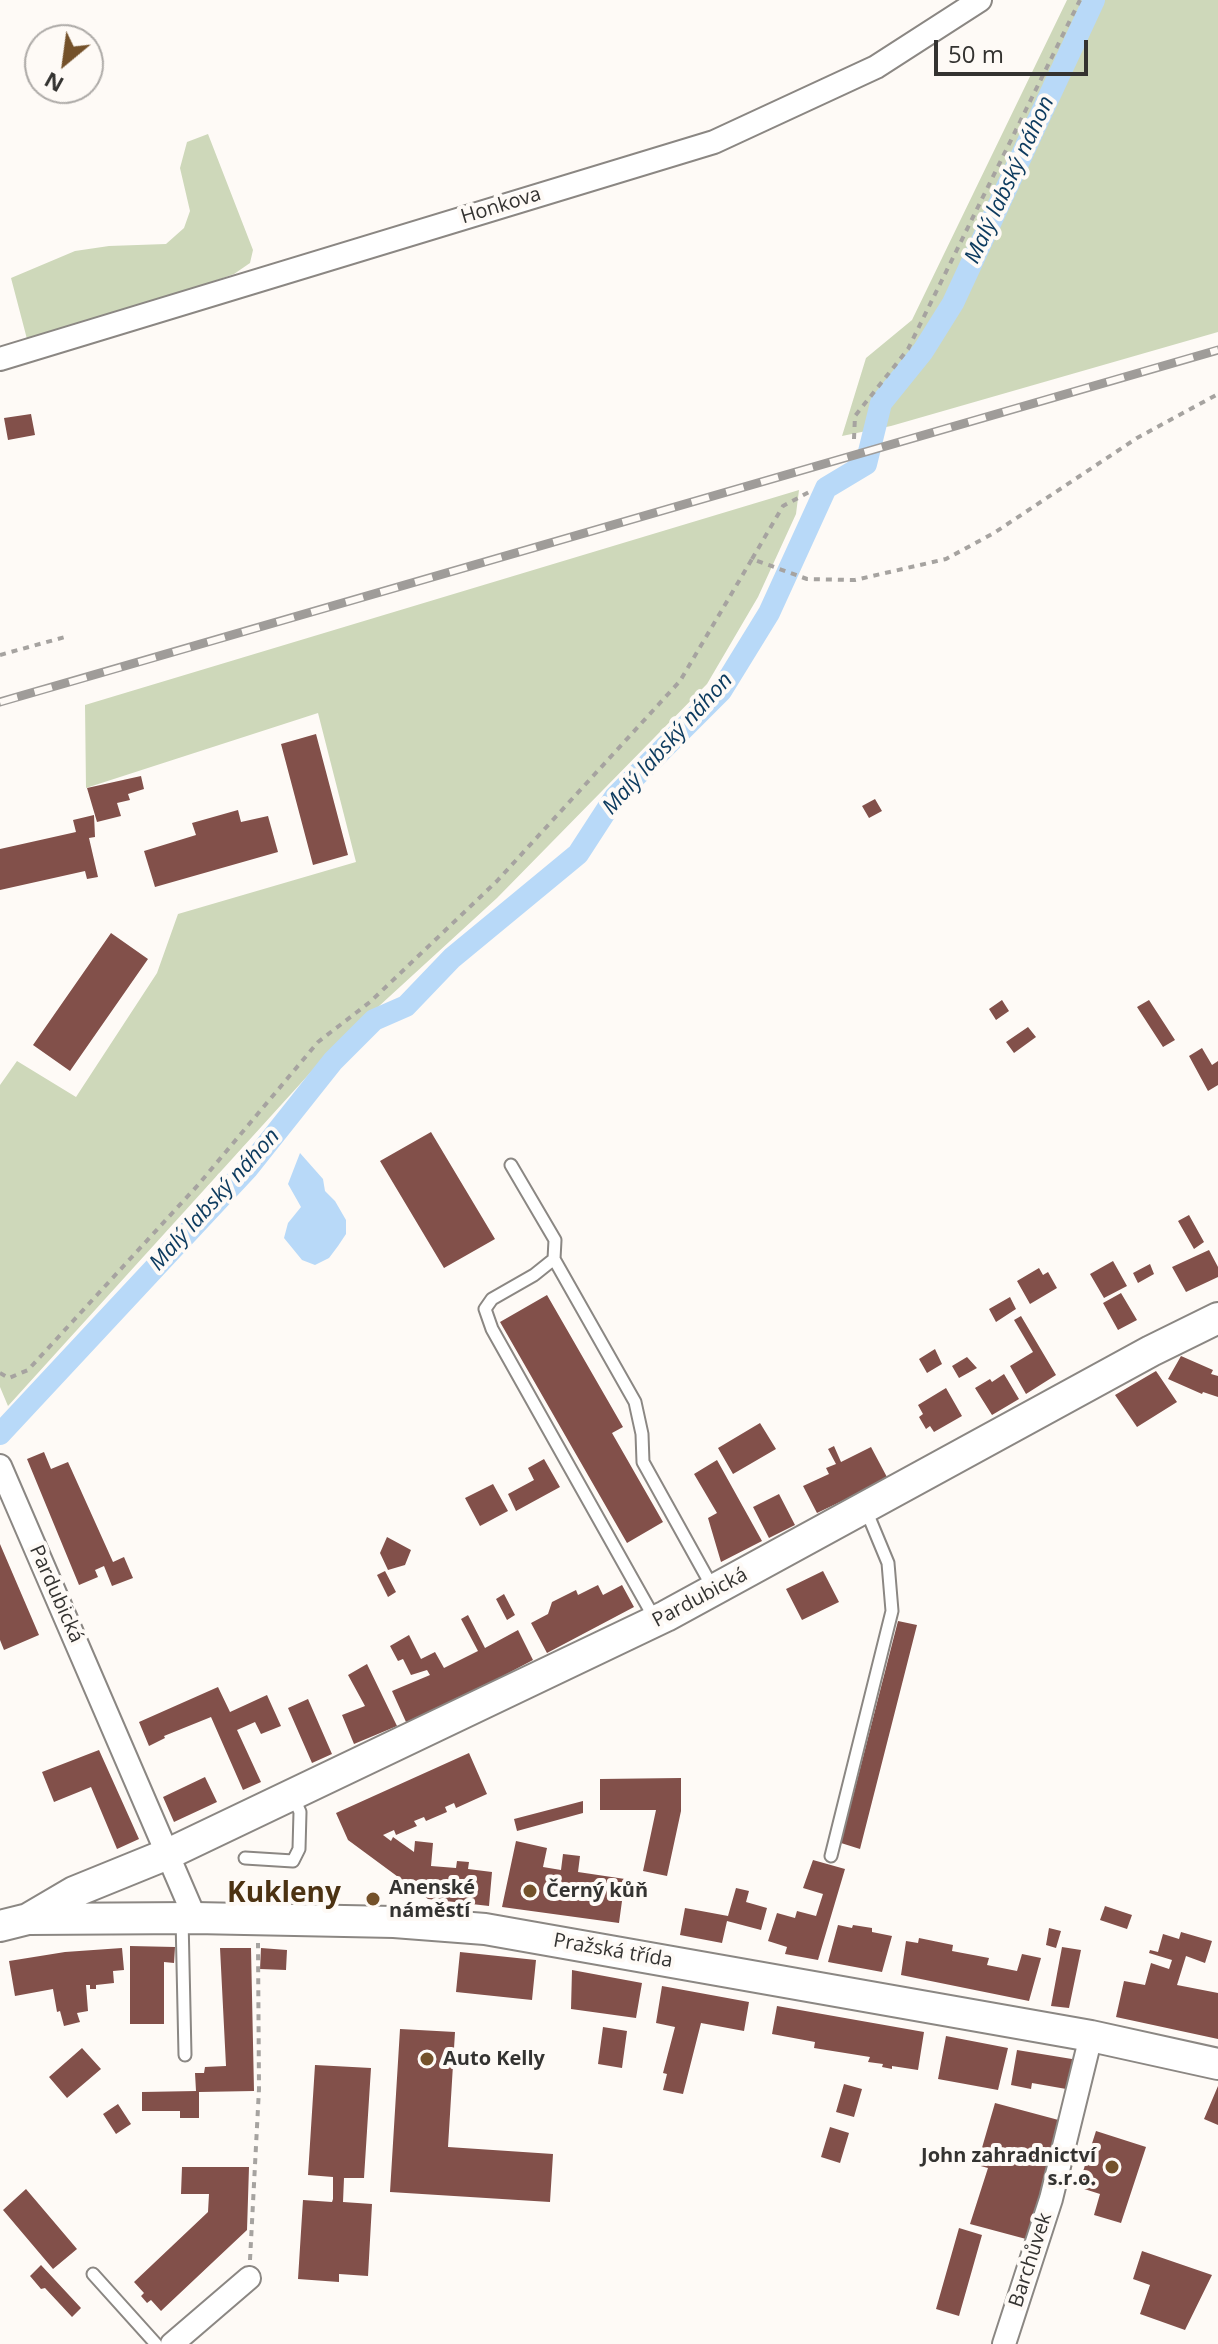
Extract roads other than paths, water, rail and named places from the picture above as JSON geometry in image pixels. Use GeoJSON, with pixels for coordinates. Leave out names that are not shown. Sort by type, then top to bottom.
{"type":"FeatureCollection","features":[{"type":"Feature","properties":{"kind":"street","name":"Honkova"},"geometry":{"type":"LineString","coordinates":[[0,359],[714,142],[876,67],[980,0]]}},
{"type":"Feature","properties":{"kind":"street","name":"Pardubická"},"geometry":{"type":"LineString","coordinates":[[14,1923],[74,1892],[170,1853],[293,1796],[656,1621],[865,1510],[1151,1351],[1218,1318]]}},
{"type":"Feature","properties":{"kind":"street","name":"Pardubická"},"geometry":{"type":"LineString","coordinates":[[0,1466],[170,1853],[189,1918]]}},
{"type":"Feature","properties":{"kind":"street","name":"Pražská třída"},"geometry":{"type":"LineString","coordinates":[[14,1923],[189,1918],[394,1922],[485,1929],[1091,2036],[1218,2064]]}},
{"type":"Feature","properties":{"kind":"street","name":"Barchůvek"},"geometry":{"type":"LineString","coordinates":[[1004,2344],[1051,2199],[1091,2036]]}},
{"type":"Feature","properties":{"kind":"street"},"geometry":{"type":"LineString","coordinates":[[172,2344],[249,2278]]}},
{"type":"Feature","properties":{"kind":"lane"},"geometry":{"type":"LineString","coordinates":[[511,1165],[555,1240],[554,1259],[635,1402],[642,1434],[643,1462],[715,1590]]}},
{"type":"Feature","properties":{"kind":"lane"},"geometry":{"type":"LineString","coordinates":[[554,1259],[534,1275],[492,1299],[485,1309],[492,1329],[656,1621]]}},
{"type":"Feature","properties":{"kind":"lane"},"geometry":{"type":"LineString","coordinates":[[831,1856],[892,1611],[888,1563],[865,1510]]}},
{"type":"Feature","properties":{"kind":"lane"},"geometry":{"type":"LineString","coordinates":[[245,1858],[293,1861],[299,1849],[300,1812],[293,1796]]}},
{"type":"Feature","properties":{"kind":"lane"},"geometry":{"type":"LineString","coordinates":[[185,2055],[189,1918]]}},
{"type":"Feature","properties":{"kind":"lane"},"geometry":{"type":"LineString","coordinates":[[93,2274],[156,2344]]}},
{"type":"Feature","properties":{"kind":"water"},"geometry":{"type":"Polygon","coordinates":[[[300,1153],[323,1179],[325,1191],[346,1220],[346,1234],[338,1246],[329,1258],[315,1265],[302,1260],[284,1238],[288,1223],[301,1207],[288,1184],[300,1153]]]}},
{"type":"Feature","properties":{"kind":"waterway","name":"Malý labský náhon"},"geometry":{"type":"LineString","coordinates":[[0,1434],[248,1168],[333,1061],[374,1020],[406,1006],[452,958],[578,854],[615,797],[721,691],[769,613],[826,488],[866,464],[881,403],[923,351],[953,303],[1094,0]]}},
{"type":"Feature","properties":{"kind":"railway"},"geometry":{"type":"LineString","coordinates":[[0,702],[1218,350]]}},
{"type":"Feature","properties":{"kind":"place","name":"Černý kůň"},"geometry":{"type":"Point","coordinates":[530,1891]}},
{"type":"Feature","properties":{"kind":"place","name":"Anenské náměstí"},"geometry":{"type":"Point","coordinates":[373,1899]}},
{"type":"Feature","properties":{"kind":"place","name":"Auto Kelly"},"geometry":{"type":"Point","coordinates":[427,2059]}},
{"type":"Feature","properties":{"kind":"place","name":"John zahradnictví s.r.o."},"geometry":{"type":"Point","coordinates":[1112,2167]}},
{"type":"Feature","properties":{"kind":"district","name":"Kukleny"},"geometry":{"type":"Point","coordinates":[284,1894]}}]}
